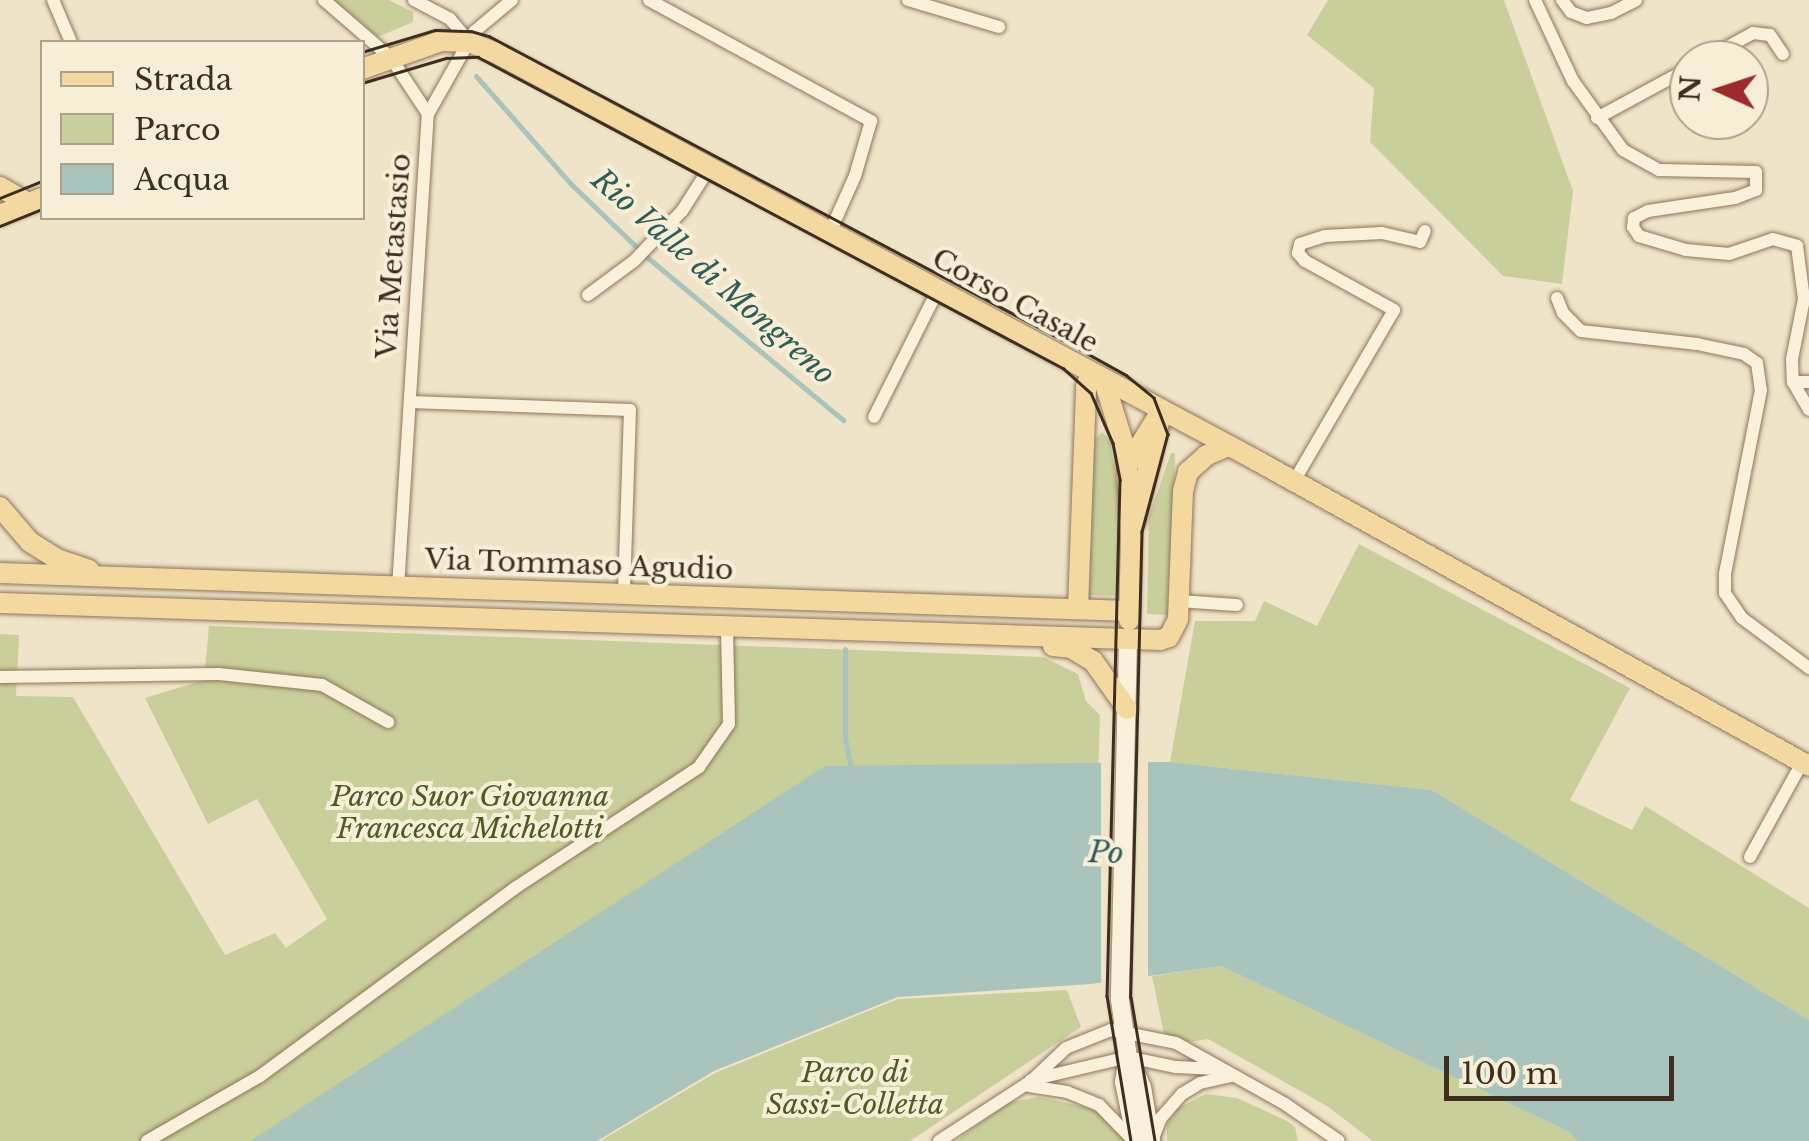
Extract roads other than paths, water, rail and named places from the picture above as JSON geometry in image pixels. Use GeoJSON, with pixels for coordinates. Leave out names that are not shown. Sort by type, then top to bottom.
{"type":"FeatureCollection","features":[{"type":"Feature","properties":{"kind":"main road"},"geometry":{"type":"LineString","coordinates":[[365,68],[431,44],[469,42]]}},
{"type":"Feature","properties":{"kind":"main road","name":"Corso Casale"},"geometry":{"type":"LineString","coordinates":[[469,42],[1162,410],[1806,764]]}},
{"type":"Feature","properties":{"kind":"main road"},"geometry":{"type":"LineString","coordinates":[[0,187],[35,200]]}},
{"type":"Feature","properties":{"kind":"main road"},"geometry":{"type":"LineString","coordinates":[[0,215],[35,200]]}},
{"type":"Feature","properties":{"kind":"main road"},"geometry":{"type":"LineString","coordinates":[[1078,610],[1086,387],[1098,378],[1127,466],[1131,538],[1120,996],[1128,1057],[1142,1086],[1152,1141]]}},
{"type":"Feature","properties":{"kind":"main road"},"geometry":{"type":"LineString","coordinates":[[1127,466],[1162,410]]}},
{"type":"Feature","properties":{"kind":"main road"},"geometry":{"type":"LineString","coordinates":[[1131,538],[1162,410]]}},
{"type":"Feature","properties":{"kind":"main road"},"geometry":{"type":"LineString","coordinates":[[1178,602],[1182,491],[1188,472],[1207,455],[1228,446]]}},
{"type":"Feature","properties":{"kind":"main road"},"geometry":{"type":"LineString","coordinates":[[0,507],[20,533],[44,550],[110,578]]}},
{"type":"Feature","properties":{"kind":"main road","name":"Via Tommaso Agudio"},"geometry":{"type":"LineString","coordinates":[[0,574],[1129,611]]}},
{"type":"Feature","properties":{"kind":"main road","name":"Via Tommaso Agudio"},"geometry":{"type":"LineString","coordinates":[[1,602],[1128,640],[1169,637],[1175,629],[1178,602]]}},
{"type":"Feature","properties":{"kind":"main road"},"geometry":{"type":"LineString","coordinates":[[958,634],[1001,644],[1070,648],[1093,661],[1127,712]]}},
{"type":"Feature","properties":{"kind":"main road"},"geometry":{"type":"LineString","coordinates":[[1128,1057],[1124,1082],[1135,1141]]}},
{"type":"Feature","properties":{"kind":"street"},"geometry":{"type":"LineString","coordinates":[[53,0],[70,40]]}},
{"type":"Feature","properties":{"kind":"street"},"geometry":{"type":"LineString","coordinates":[[324,0],[390,58],[428,114],[481,25],[512,0]]}},
{"type":"Feature","properties":{"kind":"street"},"geometry":{"type":"LineString","coordinates":[[414,0],[450,19],[469,42]]}},
{"type":"Feature","properties":{"kind":"street"},"geometry":{"type":"LineString","coordinates":[[649,0],[871,121],[855,176],[830,232]]}},
{"type":"Feature","properties":{"kind":"street"},"geometry":{"type":"LineString","coordinates":[[908,0],[1000,26]]}},
{"type":"Feature","properties":{"kind":"street"},"geometry":{"type":"LineString","coordinates":[[1534,0],[1573,81],[1624,150],[1660,170],[1756,172],[1756,190],[1735,198],[1648,211],[1634,218],[1633,228],[1639,236],[1686,250],[1729,254],[1773,239],[1797,246],[1804,299],[1792,359],[1794,382],[1809,410]]}},
{"type":"Feature","properties":{"kind":"street"},"geometry":{"type":"LineString","coordinates":[[1562,0],[1571,12],[1588,18],[1611,13],[1636,0]]}},
{"type":"Feature","properties":{"kind":"street"},"geometry":{"type":"LineString","coordinates":[[1742,40],[1753,34],[1770,35],[1783,54]]}},
{"type":"Feature","properties":{"kind":"street"},"geometry":{"type":"LineString","coordinates":[[1597,118],[1669,79]]}},
{"type":"Feature","properties":{"kind":"street","name":"Via Metastasio"},"geometry":{"type":"LineString","coordinates":[[398,588],[428,114]]}},
{"type":"Feature","properties":{"kind":"street"},"geometry":{"type":"LineString","coordinates":[[588,296],[634,261],[682,211],[710,168]]}},
{"type":"Feature","properties":{"kind":"street"},"geometry":{"type":"LineString","coordinates":[[1293,482],[1394,310],[1305,261],[1298,253],[1300,244],[1325,236],[1382,233],[1420,242],[1425,231]]}},
{"type":"Feature","properties":{"kind":"street"},"geometry":{"type":"LineString","coordinates":[[874,418],[938,290]]}},
{"type":"Feature","properties":{"kind":"street"},"geometry":{"type":"LineString","coordinates":[[1557,298],[1563,313],[1581,331],[1697,344],[1744,354],[1757,363],[1761,390],[1725,573],[1725,593],[1742,618],[1809,668]]}},
{"type":"Feature","properties":{"kind":"street"},"geometry":{"type":"LineString","coordinates":[[1794,382],[1809,382]]}},
{"type":"Feature","properties":{"kind":"street"},"geometry":{"type":"LineString","coordinates":[[410,402],[630,410],[624,595]]}},
{"type":"Feature","properties":{"kind":"street"},"geometry":{"type":"LineString","coordinates":[[1178,602],[1237,605]]}},
{"type":"Feature","properties":{"kind":"street"},"geometry":{"type":"LineString","coordinates":[[147,1141],[260,1076],[516,888],[699,768],[728,724],[727,628]]}},
{"type":"Feature","properties":{"kind":"street"},"geometry":{"type":"LineString","coordinates":[[0,678],[218,674],[322,685],[388,722]]}},
{"type":"Feature","properties":{"kind":"street"},"geometry":{"type":"LineString","coordinates":[[1750,857],[1806,764]]}},
{"type":"Feature","properties":{"kind":"street"},"geometry":{"type":"LineString","coordinates":[[939,1141],[1026,1083],[1066,1048],[1102,1031],[1124,1030],[1176,1043],[1234,1076],[1317,1134],[1339,1141]]}},
{"type":"Feature","properties":{"kind":"street"},"geometry":{"type":"LineString","coordinates":[[1026,1083],[1128,1057],[1176,1067],[1219,1070]]}},
{"type":"Feature","properties":{"kind":"street"},"geometry":{"type":"LineString","coordinates":[[1152,1141],[1162,1118],[1182,1094],[1200,1083],[1234,1076]]}},
{"type":"Feature","properties":{"kind":"street"},"geometry":{"type":"LineString","coordinates":[[1026,1083],[1086,1098],[1113,1116],[1135,1141]]}},
{"type":"Feature","properties":{"kind":"water","name":"Po"},"geometry":{"type":"Polygon","coordinates":[[[1170,762],[1432,790],[1809,1020],[1809,1141],[1578,1141],[1569,1132],[1221,966],[1091,984],[898,997],[714,1071],[597,1141],[250,1141],[825,766],[1170,762]]]}},
{"type":"Feature","properties":{"kind":"waterway","name":"Rio Valle di Mongreno"},"geometry":{"type":"LineString","coordinates":[[476,76],[571,184],[648,258],[843,420]]}},
{"type":"Feature","properties":{"kind":"waterway","name":"Rio Valle di Mongreno"},"geometry":{"type":"LineString","coordinates":[[845,649],[845,738],[851,770]]}},
{"type":"Feature","properties":{"kind":"tram line"},"geometry":{"type":"LineString","coordinates":[[365,51],[435,30],[489,36],[1074,346],[1126,375],[1154,398],[1168,434],[1142,532],[1131,997],[1155,1141]]}},
{"type":"Feature","properties":{"kind":"tram line"},"geometry":{"type":"LineString","coordinates":[[365,82],[446,58],[478,57],[1063,368],[1091,393],[1113,443],[1120,480],[1107,996],[1131,1141]]}},
{"type":"Feature","properties":{"kind":"tram line"},"geometry":{"type":"LineString","coordinates":[[0,198],[40,182]]}},
{"type":"Feature","properties":{"kind":"tram line"},"geometry":{"type":"LineString","coordinates":[[0,226],[40,210]]}},
{"type":"Feature","properties":{"kind":"park label","name":"Parco Suor Giovanna Francesca Michelotti"},"geometry":{"type":"Point","coordinates":[470,813]}},
{"type":"Feature","properties":{"kind":"park label","name":"Parco di Sassi-Colletta"},"geometry":{"type":"Point","coordinates":[855,1089]}}]}
